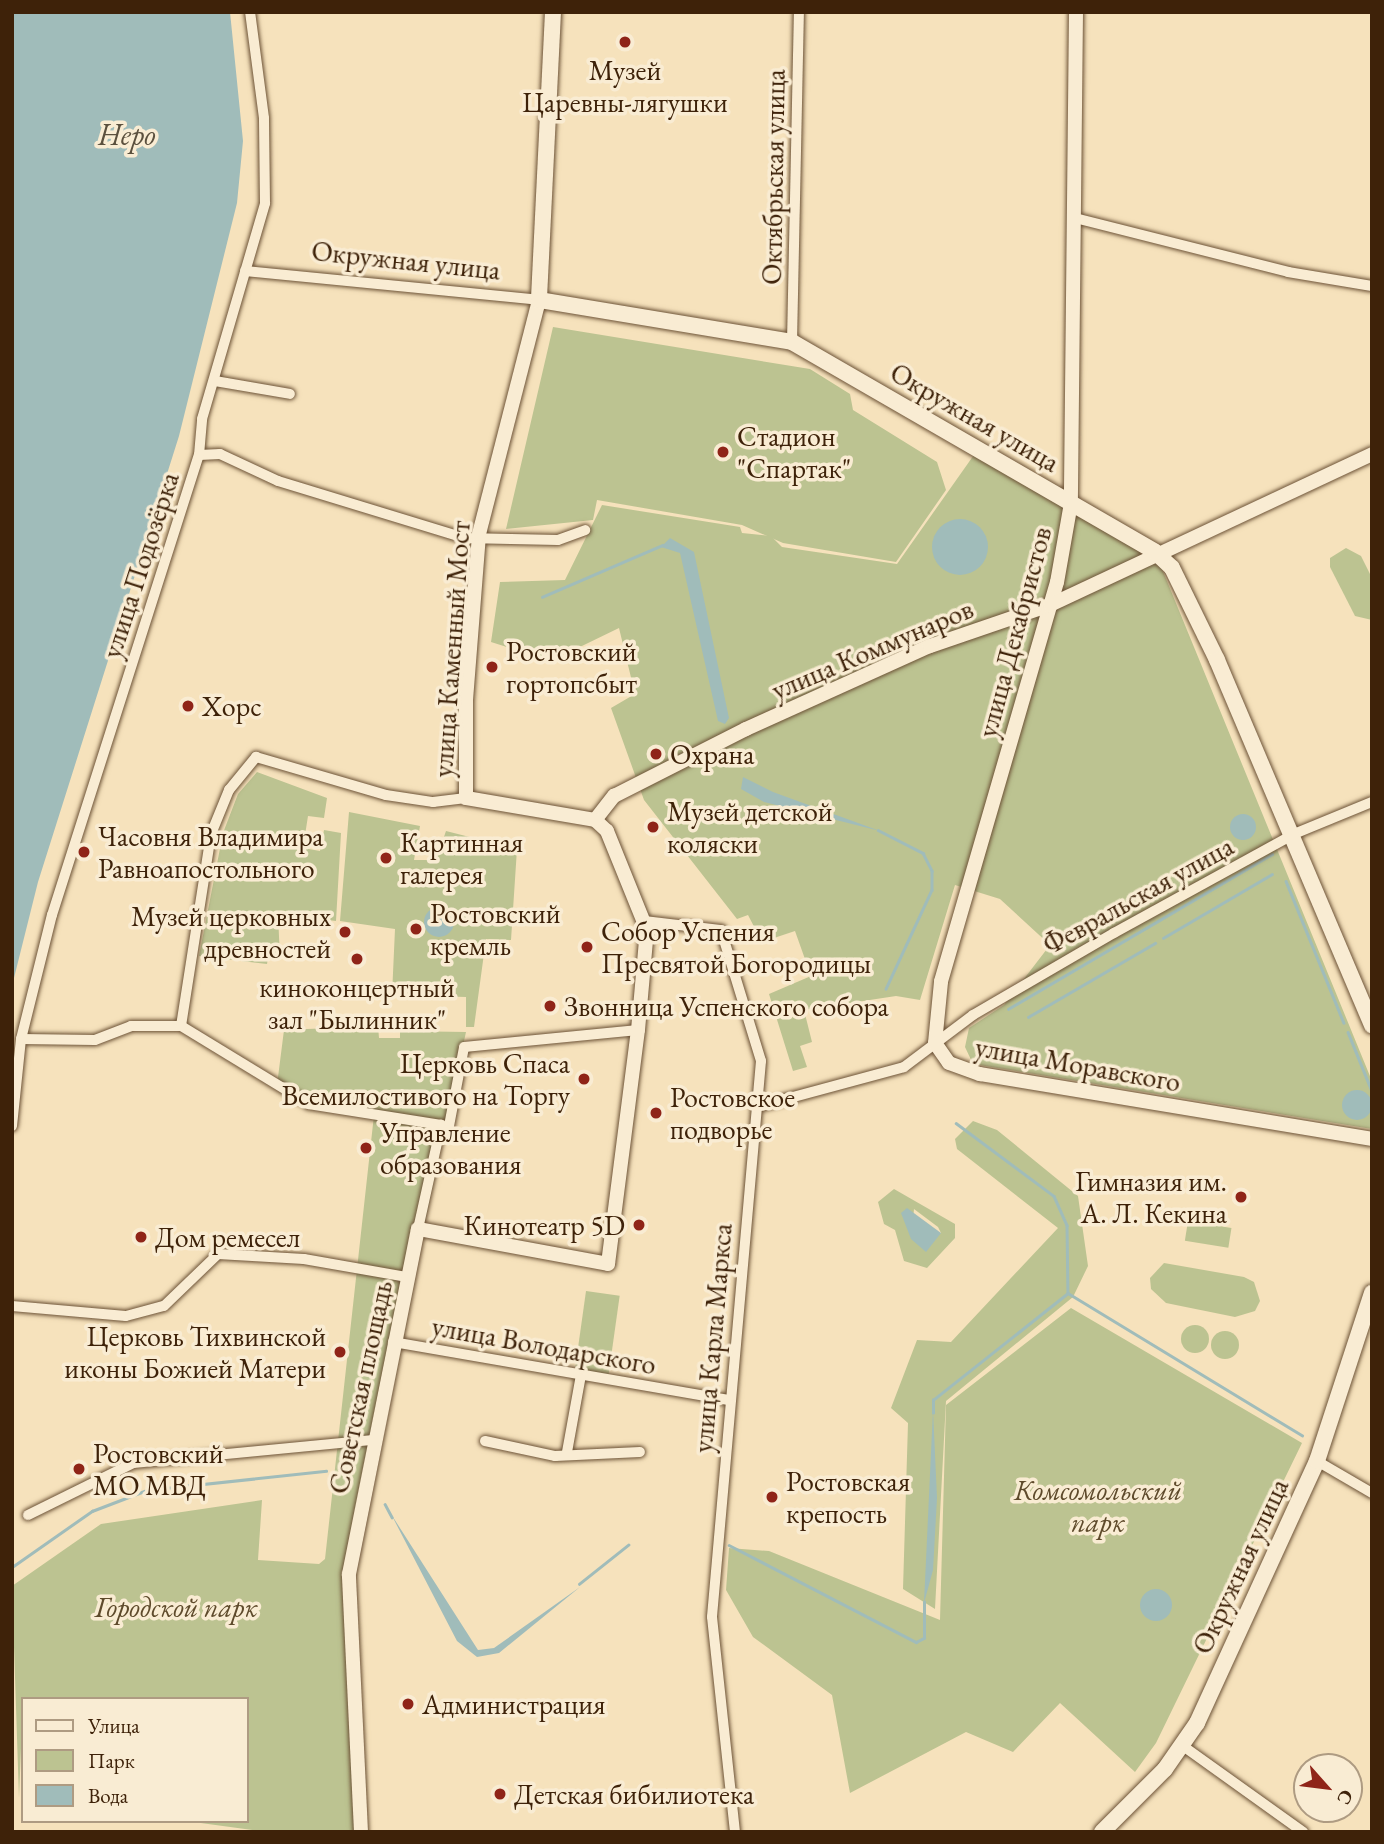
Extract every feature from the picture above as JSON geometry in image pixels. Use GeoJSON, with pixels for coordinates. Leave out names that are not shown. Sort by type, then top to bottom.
{"type":"FeatureCollection","features":[{"type":"Feature","properties":{"kind":"main road"},"geometry":{"type":"LineString","coordinates":[[539,300],[553,12]]}},
{"type":"Feature","properties":{"kind":"main road","name":"Окружная улица"},"geometry":{"type":"LineString","coordinates":[[539,300],[792,342],[1154,552],[1172,569],[1294,834],[1371,1023]]}},
{"type":"Feature","properties":{"kind":"main road","name":"Окружная улица"},"geometry":{"type":"LineString","coordinates":[[1102,1832],[1183,1746],[1317,1461],[1372,1293]]}},
{"type":"Feature","properties":{"kind":"street","name":"улица Подозёрка"},"geometry":{"type":"LineString","coordinates":[[12,1125],[21,1039],[56,902],[199,455],[215,382],[265,203],[264,118],[250,12]]}},
{"type":"Feature","properties":{"kind":"street","name":"Октябрьская улица"},"geometry":{"type":"LineString","coordinates":[[792,342],[799,12]]}},
{"type":"Feature","properties":{"kind":"street","name":"улица Декабристов"},"geometry":{"type":"LineString","coordinates":[[935,1043],[941,982],[1050,605],[1071,503],[1076,12]]}},
{"type":"Feature","properties":{"kind":"street"},"geometry":{"type":"LineString","coordinates":[[1074,218],[1288,272],[1372,286]]}},
{"type":"Feature","properties":{"kind":"street","name":"Окружная улица"},"geometry":{"type":"LineString","coordinates":[[246,271],[539,300]]}},
{"type":"Feature","properties":{"kind":"street","name":"улица Каменный Мост"},"geometry":{"type":"LineString","coordinates":[[466,799],[466,700],[479,534],[539,300]]}},
{"type":"Feature","properties":{"kind":"street"},"geometry":{"type":"LineString","coordinates":[[215,382],[290,394]]}},
{"type":"Feature","properties":{"kind":"street","name":"улица Коммунаров"},"geometry":{"type":"LineString","coordinates":[[595,820],[614,796],[746,729],[930,646],[1050,605],[1154,552],[1372,454]]}},
{"type":"Feature","properties":{"kind":"street"},"geometry":{"type":"LineString","coordinates":[[199,455],[229,457],[278,481],[452,534],[558,540],[585,530]]}},
{"type":"Feature","properties":{"kind":"street"},"geometry":{"type":"LineString","coordinates":[[21,1039],[95,1040],[131,1026],[181,1026],[211,834],[229,790],[256,757],[386,795],[433,802],[466,799],[595,820],[611,837],[645,921],[638,1030],[608,1264],[418,1229]]}},
{"type":"Feature","properties":{"kind":"street","name":"Февральская улица"},"geometry":{"type":"LineString","coordinates":[[935,1043],[973,1015],[1294,834],[1372,802]]}},
{"type":"Feature","properties":{"kind":"street","name":"улица Карла Маркса"},"geometry":{"type":"LineString","coordinates":[[645,921],[705,925],[726,937],[761,1061],[728,1400],[712,1639],[735,1832]]}},
{"type":"Feature","properties":{"kind":"street","name":"Советская площадь"},"geometry":{"type":"LineString","coordinates":[[181,1026],[309,1104],[441,1125],[372,1440],[349,1574],[361,1832]]}},
{"type":"Feature","properties":{"kind":"street"},"geometry":{"type":"LineString","coordinates":[[449,1126],[464,1046],[638,1030]]}},
{"type":"Feature","properties":{"kind":"street","name":"улица Моравского"},"geometry":{"type":"LineString","coordinates":[[756,1107],[891,1072],[935,1043],[949,1063],[980,1074],[1372,1139]]}},
{"type":"Feature","properties":{"kind":"street"},"geometry":{"type":"LineString","coordinates":[[12,1307],[126,1316],[164,1306],[218,1254],[304,1259],[407,1277]]}},
{"type":"Feature","properties":{"kind":"street","name":"улица Володарского"},"geometry":{"type":"LineString","coordinates":[[393,1342],[728,1400]]}},
{"type":"Feature","properties":{"kind":"street"},"geometry":{"type":"LineString","coordinates":[[567,1452],[581,1375]]}},
{"type":"Feature","properties":{"kind":"street"},"geometry":{"type":"LineString","coordinates":[[28,1515],[134,1463],[372,1440]]}},
{"type":"Feature","properties":{"kind":"street"},"geometry":{"type":"LineString","coordinates":[[485,1441],[555,1456],[567,1452],[640,1452]]}},
{"type":"Feature","properties":{"kind":"street"},"geometry":{"type":"LineString","coordinates":[[1317,1461],[1372,1493]]}},
{"type":"Feature","properties":{"kind":"street"},"geometry":{"type":"LineString","coordinates":[[1183,1746],[1303,1832]]}},
{"type":"Feature","properties":{"kind":"green space","name":"Стадион \"Спартак\""},"geometry":{"type":"Polygon","coordinates":[[[553,327],[810,369],[850,394],[853,410],[937,462],[946,490],[896,562],[783,543],[742,525],[597,500],[593,520],[506,529],[553,327]]]}},
{"type":"Feature","properties":{"kind":"green space"},"geometry":{"type":"Polygon","coordinates":[[[976,452],[1155,552],[1372,1081],[1372,1129],[973,1064],[965,1047],[969,1028],[1004,1005],[1050,945],[1000,899],[955,885],[920,1000],[896,996],[804,1010],[812,1042],[800,1046],[807,1067],[793,1071],[769,994],[811,976],[795,931],[762,942],[748,915],[737,919],[644,800],[611,708],[635,694],[619,628],[551,661],[491,642],[500,582],[565,580],[602,505],[740,527],[742,533],[771,536],[782,547],[897,564],[976,452]]]}},
{"type":"Feature","properties":{"kind":"green space"},"geometry":{"type":"Polygon","coordinates":[[[1346,548],[1361,556],[1372,578],[1372,620],[1355,616],[1330,567],[1330,558],[1346,548]]]}},
{"type":"Feature","properties":{"kind":"green space"},"geometry":{"type":"Polygon","coordinates":[[[257,772],[327,798],[324,818],[308,816],[303,848],[320,851],[324,830],[341,833],[336,921],[278,914],[280,959],[268,958],[267,964],[199,956],[223,833],[238,794],[257,772]]]}},
{"type":"Feature","properties":{"kind":"green space"},"geometry":{"type":"Polygon","coordinates":[[[349,812],[420,826],[414,860],[436,860],[446,831],[517,849],[511,940],[486,939],[474,1027],[466,1027],[466,997],[392,995],[395,929],[340,921],[349,812]]]}},
{"type":"Feature","properties":{"kind":"green space","name":"Городской парк"},"geometry":{"type":"Polygon","coordinates":[[[378,1026],[379,1038],[400,1038],[400,1031],[466,1032],[349,1574],[361,1832],[267,1832],[201,1823],[248,1823],[248,1697],[21,1697],[19,1798],[12,1586],[101,1524],[262,1500],[258,1560],[319,1564],[325,1559],[374,1115],[309,1104],[277,1085],[284,1030],[378,1026]]]}},
{"type":"Feature","properties":{"kind":"green space"},"geometry":{"type":"Polygon","coordinates":[[[973,1121],[997,1130],[1078,1196],[1088,1266],[1073,1297],[946,1401],[935,1609],[903,1589],[908,1423],[891,1408],[917,1340],[951,1342],[1058,1228],[957,1149],[955,1139],[973,1121]]]}},
{"type":"Feature","properties":{"kind":"green space"},"geometry":{"type":"Polygon","coordinates":[[[894,1189],[955,1224],[955,1238],[927,1268],[904,1261],[895,1230],[884,1224],[878,1202],[894,1189]],[[914,1209],[911,1239],[941,1233],[938,1227],[914,1209]]]}},
{"type":"Feature","properties":{"kind":"green space"},"geometry":{"type":"Polygon","coordinates":[[[1188,1221],[1231,1228],[1228,1248],[1185,1241],[1188,1221]]]}},
{"type":"Feature","properties":{"kind":"green space"},"geometry":{"type":"Polygon","coordinates":[[[1164,1263],[1244,1277],[1254,1282],[1260,1301],[1255,1311],[1235,1317],[1166,1303],[1151,1289],[1150,1278],[1164,1263]]]}},
{"type":"Feature","properties":{"kind":"green space"},"geometry":{"type":"Polygon","coordinates":[[[586,1291],[620,1296],[609,1374],[575,1369],[586,1291]]]}},
{"type":"Feature","properties":{"kind":"green space","name":"Комсомольский парк"},"geometry":{"type":"Polygon","coordinates":[[[1071,1308],[1302,1443],[1156,1743],[1135,1772],[1060,1703],[1013,1752],[966,1732],[850,1793],[832,1695],[753,1637],[726,1590],[729,1548],[769,1551],[940,1620],[946,1405],[1071,1308]]]}},
{"type":"Feature","properties":{"kind":"green space"},"geometry":{"type":"Polygon","coordinates":[[[1195,1325],[1205,1329],[1209,1339],[1205,1349],[1195,1353],[1185,1349],[1181,1339],[1185,1329],[1195,1325]]]}},
{"type":"Feature","properties":{"kind":"green space"},"geometry":{"type":"Polygon","coordinates":[[[1225,1331],[1235,1335],[1239,1345],[1235,1355],[1225,1359],[1215,1355],[1211,1345],[1215,1335],[1225,1331]]]}},
{"type":"Feature","properties":{"kind":"water","name":"Неро"},"geometry":{"type":"Polygon","coordinates":[[[12,12],[230,12],[243,141],[237,203],[179,436],[38,882],[12,986],[12,12]]]}},
{"type":"Feature","properties":{"kind":"water"},"geometry":{"type":"Polygon","coordinates":[[[954,519],[966,519],[976,523],[984,531],[988,547],[984,563],[976,571],[966,575],[954,575],[944,571],[936,563],[932,553],[932,541],[936,531],[944,523],[954,519]]]}},
{"type":"Feature","properties":{"kind":"water"},"geometry":{"type":"Polygon","coordinates":[[[670,538],[694,552],[729,718],[725,724],[718,721],[680,553],[661,547],[670,538]]]}},
{"type":"Feature","properties":{"kind":"water"},"geometry":{"type":"Polygon","coordinates":[[[743,777],[773,792],[880,831],[764,802],[741,789],[743,777]]]}},
{"type":"Feature","properties":{"kind":"water"},"geometry":{"type":"Polygon","coordinates":[[[1243,814],[1253,817],[1256,827],[1253,837],[1243,840],[1233,837],[1230,827],[1233,817],[1243,814]]]}},
{"type":"Feature","properties":{"kind":"water"},"geometry":{"type":"Polygon","coordinates":[[[439,907],[450,911],[454,922],[450,933],[439,937],[428,933],[424,922],[428,911],[439,907]]]}},
{"type":"Feature","properties":{"kind":"water"},"geometry":{"type":"Polygon","coordinates":[[[1357,1090],[1368,1094],[1372,1105],[1368,1116],[1357,1120],[1346,1116],[1342,1105],[1346,1094],[1357,1090]]]}},
{"type":"Feature","properties":{"kind":"water"},"geometry":{"type":"Polygon","coordinates":[[[907,1208],[941,1233],[926,1252],[911,1239],[901,1213],[907,1208]]]}},
{"type":"Feature","properties":{"kind":"water"},"geometry":{"type":"Polygon","coordinates":[[[933,1410],[937,1498],[933,1570],[924,1603],[933,1410]]]}},
{"type":"Feature","properties":{"kind":"water"},"geometry":{"type":"Polygon","coordinates":[[[391,1514],[478,1650],[494,1648],[580,1587],[499,1653],[477,1657],[457,1641],[391,1514]]]}},
{"type":"Feature","properties":{"kind":"water"},"geometry":{"type":"Polygon","coordinates":[[[1156,1589],[1168,1593],[1172,1605],[1168,1617],[1156,1621],[1144,1617],[1140,1605],[1144,1593],[1156,1589]]]}},
{"type":"Feature","properties":{"kind":"waterway"},"geometry":{"type":"LineString","coordinates":[[542,597],[662,545]]}},
{"type":"Feature","properties":{"kind":"waterway"},"geometry":{"type":"LineString","coordinates":[[878,830],[923,853],[932,871],[932,890],[886,989]]}},
{"type":"Feature","properties":{"kind":"waterway"},"geometry":{"type":"LineString","coordinates":[[1008,1009],[1272,854]]}},
{"type":"Feature","properties":{"kind":"waterway"},"geometry":{"type":"LineString","coordinates":[[1163,938],[1272,874]]}},
{"type":"Feature","properties":{"kind":"waterway"},"geometry":{"type":"LineString","coordinates":[[1286,881],[1344,1023]]}},
{"type":"Feature","properties":{"kind":"waterway"},"geometry":{"type":"LineString","coordinates":[[1028,1017],[1155,943]]}},
{"type":"Feature","properties":{"kind":"waterway"},"geometry":{"type":"LineString","coordinates":[[1348,1032],[1372,1091]]}},
{"type":"Feature","properties":{"kind":"waterway"},"geometry":{"type":"LineString","coordinates":[[956,1123],[1054,1196],[1067,1225],[1068,1293]]}},
{"type":"Feature","properties":{"kind":"waterway"},"geometry":{"type":"LineString","coordinates":[[933,1413],[933,1400],[1068,1293],[1302,1435]]}},
{"type":"Feature","properties":{"kind":"waterway"},"geometry":{"type":"LineString","coordinates":[[12,1567],[92,1511],[147,1490],[326,1471]]}},
{"type":"Feature","properties":{"kind":"waterway"},"geometry":{"type":"LineString","coordinates":[[385,1504],[392,1517]]}},
{"type":"Feature","properties":{"kind":"waterway"},"geometry":{"type":"LineString","coordinates":[[579,1584],[628,1545]]}},
{"type":"Feature","properties":{"kind":"waterway"},"geometry":{"type":"LineString","coordinates":[[729,1545],[916,1642],[924,1638],[924,1602]]}},
{"type":"Feature","properties":{"kind":"place","name":"Музей Царевны-лягушки"},"geometry":{"type":"Point","coordinates":[625,42]}},
{"type":"Feature","properties":{"kind":"place","name":"Стадион \"Спартак\""},"geometry":{"type":"Point","coordinates":[723,452]}},
{"type":"Feature","properties":{"kind":"place","name":"Ростовский гортопсбыт"},"geometry":{"type":"Point","coordinates":[492,667]}},
{"type":"Feature","properties":{"kind":"place","name":"Хорс"},"geometry":{"type":"Point","coordinates":[188,706]}},
{"type":"Feature","properties":{"kind":"place","name":"Охрана"},"geometry":{"type":"Point","coordinates":[656,754]}},
{"type":"Feature","properties":{"kind":"place","name":"Музей детской коляски"},"geometry":{"type":"Point","coordinates":[653,827]}},
{"type":"Feature","properties":{"kind":"place","name":"Часовня Владимира Равноапостольного"},"geometry":{"type":"Point","coordinates":[84,852]}},
{"type":"Feature","properties":{"kind":"place","name":"Картинная галерея"},"geometry":{"type":"Point","coordinates":[386,858]}},
{"type":"Feature","properties":{"kind":"place","name":"Ростовский кремль"},"geometry":{"type":"Point","coordinates":[416,929]}},
{"type":"Feature","properties":{"kind":"place","name":"Музей церковных древностей"},"geometry":{"type":"Point","coordinates":[345,932]}},
{"type":"Feature","properties":{"kind":"place","name":"Собор Успения Пресвятой Богородицы"},"geometry":{"type":"Point","coordinates":[587,947]}},
{"type":"Feature","properties":{"kind":"place","name":"киноконцертный зал \"Былинник\""},"geometry":{"type":"Point","coordinates":[357,959]}},
{"type":"Feature","properties":{"kind":"place","name":"Звонница Успенского собора"},"geometry":{"type":"Point","coordinates":[550,1006]}},
{"type":"Feature","properties":{"kind":"place","name":"Церковь Спаса Всемилостивого на Торгу"},"geometry":{"type":"Point","coordinates":[584,1079]}},
{"type":"Feature","properties":{"kind":"place","name":"Ростовское подворье"},"geometry":{"type":"Point","coordinates":[656,1113]}},
{"type":"Feature","properties":{"kind":"place","name":"Управление образования"},"geometry":{"type":"Point","coordinates":[366,1148]}},
{"type":"Feature","properties":{"kind":"place","name":"Гимназия им. А. Л. Кекина"},"geometry":{"type":"Point","coordinates":[1241,1197]}},
{"type":"Feature","properties":{"kind":"place","name":"Кинотеатр 5D"},"geometry":{"type":"Point","coordinates":[639,1225]}},
{"type":"Feature","properties":{"kind":"place","name":"Дом ремесел"},"geometry":{"type":"Point","coordinates":[141,1237]}},
{"type":"Feature","properties":{"kind":"place","name":"Церковь Тихвинской иконы Божией Матери"},"geometry":{"type":"Point","coordinates":[340,1352]}},
{"type":"Feature","properties":{"kind":"place","name":"Ростовский МО МВД"},"geometry":{"type":"Point","coordinates":[79,1469]}},
{"type":"Feature","properties":{"kind":"place","name":"Ростовская крепость"},"geometry":{"type":"Point","coordinates":[772,1497]}},
{"type":"Feature","properties":{"kind":"place","name":"Администрация"},"geometry":{"type":"Point","coordinates":[408,1704]}},
{"type":"Feature","properties":{"kind":"place","name":"Детская бибилиотека"},"geometry":{"type":"Point","coordinates":[500,1794]}}]}
